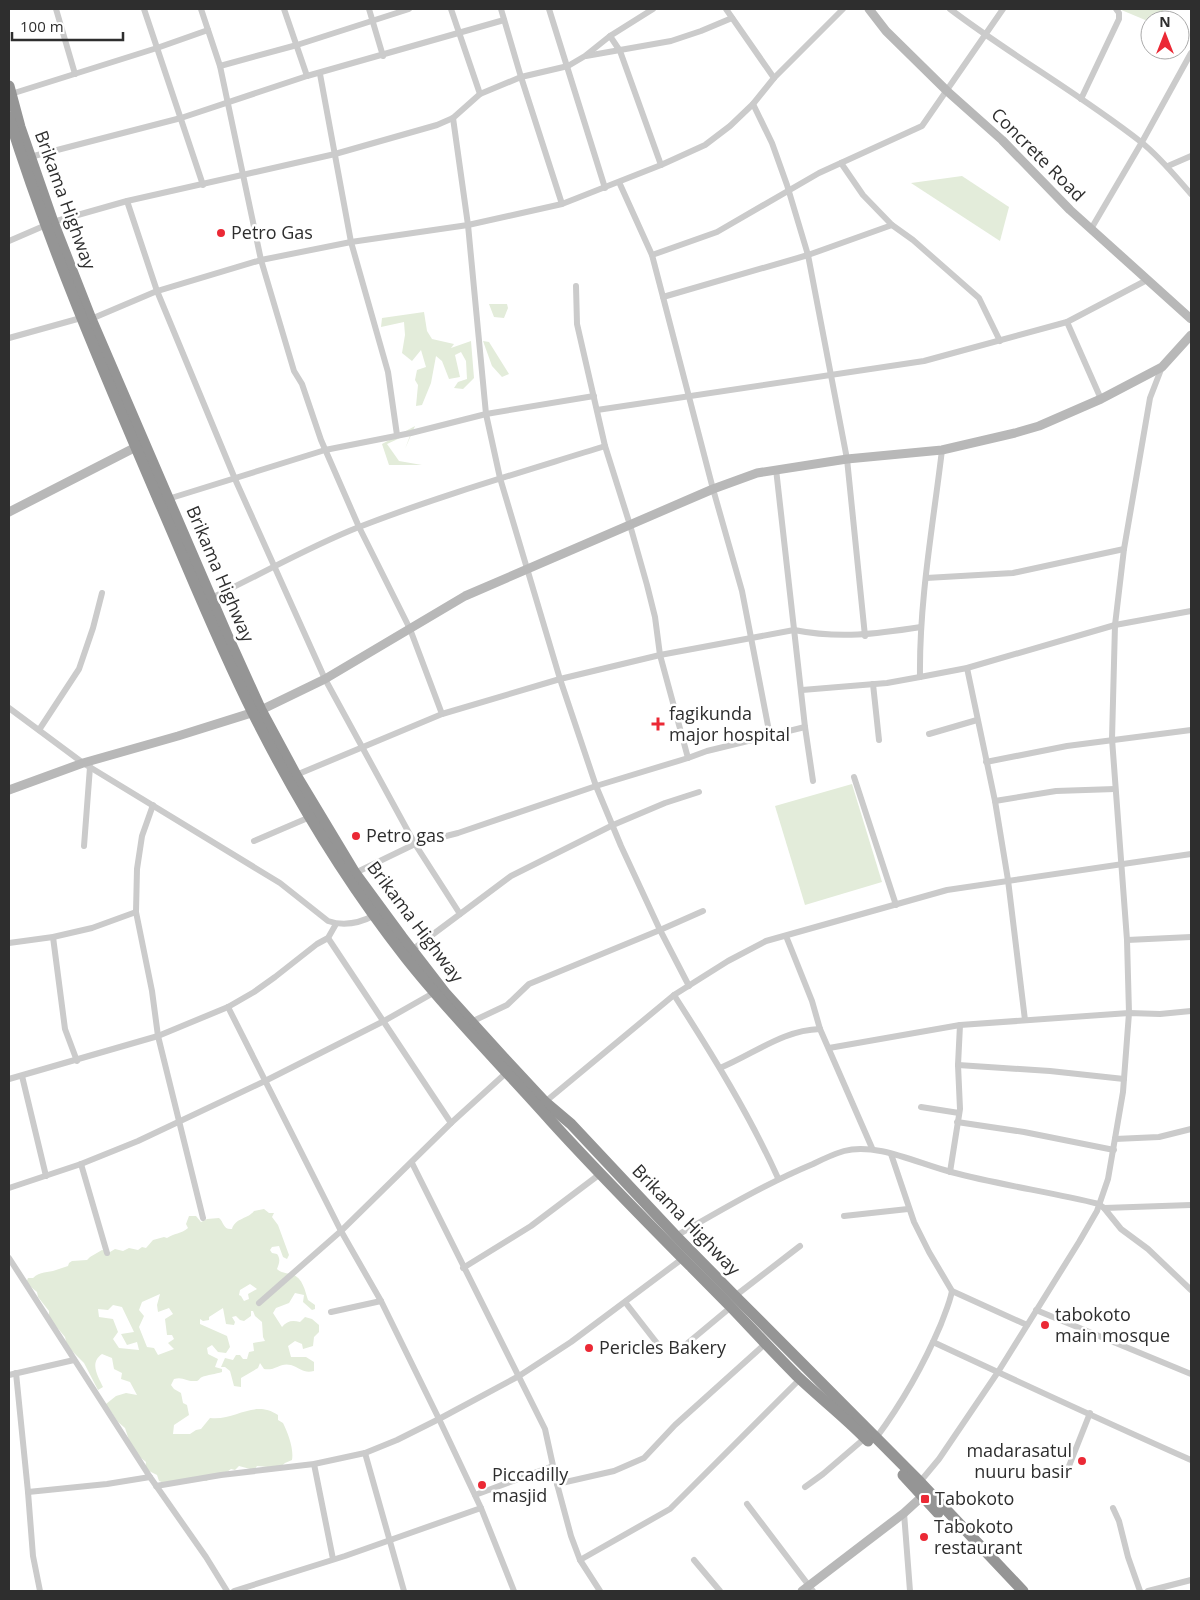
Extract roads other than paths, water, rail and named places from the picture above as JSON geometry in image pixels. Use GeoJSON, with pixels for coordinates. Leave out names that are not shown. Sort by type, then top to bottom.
{"type":"FeatureCollection","features":[{"type":"Feature","properties":{"kind":"highway","name":"Brikama Highway"},"geometry":{"type":"LineString","coordinates":[[10,90],[49,224]]}},
{"type":"Feature","properties":{"kind":"highway","name":"Brikama Highway"},"geometry":{"type":"LineString","coordinates":[[9,117],[136,447],[257,712],[310,817],[378,913],[412,950],[446,994],[471,1022],[545,1102],[570,1124],[676,1236],[733,1302],[765,1344],[800,1379],[870,1438]]}},
{"type":"Feature","properties":{"kind":"highway","name":"Brikama Highway"},"geometry":{"type":"LineString","coordinates":[[86,318],[211,598],[257,712],[406,958],[506,1073],[600,1174],[682,1259],[733,1302],[917,1484],[1014,1591]]}},
{"type":"Feature","properties":{"kind":"highway"},"geometry":{"type":"LineString","coordinates":[[561,1132],[570,1124]]}},
{"type":"Feature","properties":{"kind":"highway","name":"Brikama Highway"},"geometry":{"type":"LineString","coordinates":[[926,1494],[1023,1591]]}},
{"type":"Feature","properties":{"kind":"street"},"geometry":{"type":"LineString","coordinates":[[56,9],[75,74]]}},
{"type":"Feature","properties":{"kind":"street"},"geometry":{"type":"LineString","coordinates":[[144,9],[203,184]]}},
{"type":"Feature","properties":{"kind":"street"},"geometry":{"type":"LineString","coordinates":[[201,9],[220,66],[261,260],[294,371],[302,384],[325,450],[359,527],[410,629],[442,714]]}},
{"type":"Feature","properties":{"kind":"street"},"geometry":{"type":"LineString","coordinates":[[284,9],[307,76]]}},
{"type":"Feature","properties":{"kind":"street"},"geometry":{"type":"LineString","coordinates":[[369,9],[383,56]]}},
{"type":"Feature","properties":{"kind":"street"},"geometry":{"type":"LineString","coordinates":[[220,66],[297,45],[409,9]]}},
{"type":"Feature","properties":{"kind":"street"},"geometry":{"type":"LineString","coordinates":[[451,9],[480,94]]}},
{"type":"Feature","properties":{"kind":"street"},"geometry":{"type":"LineString","coordinates":[[501,9],[562,204]]}},
{"type":"Feature","properties":{"kind":"street"},"geometry":{"type":"LineString","coordinates":[[549,9],[604,188]]}},
{"type":"Feature","properties":{"kind":"street"},"geometry":{"type":"LineString","coordinates":[[9,241],[49,224],[127,201],[336,154],[438,125],[453,118],[480,94],[521,77],[568,66],[585,56],[610,36],[653,9]]}},
{"type":"Feature","properties":{"kind":"street"},"geometry":{"type":"LineString","coordinates":[[726,9],[774,78]]}},
{"type":"Feature","properties":{"kind":"street"},"geometry":{"type":"LineString","coordinates":[[9,338],[86,318],[157,291],[261,260],[351,242],[468,225],[562,204],[604,188],[705,145],[730,126],[753,104],[774,78],[842,9]]}},
{"type":"Feature","properties":{"kind":"street","name":"Concrete Road"},"geometry":{"type":"LineString","coordinates":[[869,9],[886,31],[947,91],[1002,140],[1070,210],[1191,319]]}},
{"type":"Feature","properties":{"kind":"street"},"geometry":{"type":"LineString","coordinates":[[950,9],[985,36],[1081,99],[1142,142],[1168,166],[1191,194]]}},
{"type":"Feature","properties":{"kind":"street"},"geometry":{"type":"LineString","coordinates":[[652,254],[717,232],[819,173],[922,126],[1003,9]]}},
{"type":"Feature","properties":{"kind":"street"},"geometry":{"type":"LineString","coordinates":[[1081,99],[1119,19],[1119,12],[1116,9]]}},
{"type":"Feature","properties":{"kind":"street"},"geometry":{"type":"LineString","coordinates":[[585,56],[620,51],[678,38],[732,18]]}},
{"type":"Feature","properties":{"kind":"street"},"geometry":{"type":"LineString","coordinates":[[30,157],[181,118],[307,76],[320,74],[504,20]]}},
{"type":"Feature","properties":{"kind":"street"},"geometry":{"type":"LineString","coordinates":[[10,90],[75,74],[208,30]]}},
{"type":"Feature","properties":{"kind":"street"},"geometry":{"type":"LineString","coordinates":[[610,36],[620,51],[661,165]]}},
{"type":"Feature","properties":{"kind":"street"},"geometry":{"type":"LineString","coordinates":[[1091,229],[1191,53]]}},
{"type":"Feature","properties":{"kind":"street"},"geometry":{"type":"LineString","coordinates":[[320,74],[351,242],[388,372],[397,435]]}},
{"type":"Feature","properties":{"kind":"street"},"geometry":{"type":"LineString","coordinates":[[753,104],[772,143],[789,190],[808,255],[847,459],[865,636]]}},
{"type":"Feature","properties":{"kind":"street"},"geometry":{"type":"LineString","coordinates":[[453,118],[468,225],[486,414],[500,478],[560,679],[596,786],[660,930],[689,986]]}},
{"type":"Feature","properties":{"kind":"street"},"geometry":{"type":"LineString","coordinates":[[1168,166],[1191,156]]}},
{"type":"Feature","properties":{"kind":"street"},"geometry":{"type":"LineString","coordinates":[[841,164],[863,195],[892,225],[913,240],[979,298],[1000,341]]}},
{"type":"Feature","properties":{"kind":"street"},"geometry":{"type":"LineString","coordinates":[[618,182],[652,254],[713,489],[742,591],[770,736]]}},
{"type":"Feature","properties":{"kind":"street"},"geometry":{"type":"LineString","coordinates":[[127,201],[157,291],[235,479],[325,679],[414,844],[460,914]]}},
{"type":"Feature","properties":{"kind":"street"},"geometry":{"type":"LineString","coordinates":[[663,297],[808,255],[892,225]]}},
{"type":"Feature","properties":{"kind":"street"},"geometry":{"type":"LineString","coordinates":[[597,410],[924,361],[1067,322],[1147,280]]}},
{"type":"Feature","properties":{"kind":"street"},"geometry":{"type":"LineString","coordinates":[[576,286],[577,324],[604,446],[630,525],[653,609],[660,655],[688,758]]}},
{"type":"Feature","properties":{"kind":"street"},"geometry":{"type":"LineString","coordinates":[[1067,322],[1101,399]]}},
{"type":"Feature","properties":{"kind":"street"},"geometry":{"type":"LineString","coordinates":[[9,790],[257,712],[325,679],[465,596],[713,489],[757,473],[847,459],[942,450],[1039,426],[1101,399],[1162,367],[1191,335]]}},
{"type":"Feature","properties":{"kind":"street"},"geometry":{"type":"LineString","coordinates":[[917,1484],[939,1459],[998,1372],[1080,1242],[1097,1211],[1102,1206],[1116,1139],[1124,1079],[1129,1013],[1127,940],[1112,739],[1114,625],[1124,549],[1150,398],[1162,367]]}},
{"type":"Feature","properties":{"kind":"street"},"geometry":{"type":"LineString","coordinates":[[168,499],[325,450],[486,414],[594,396]]}},
{"type":"Feature","properties":{"kind":"street"},"geometry":{"type":"LineString","coordinates":[[211,598],[318,545],[359,527],[500,478],[604,446]]}},
{"type":"Feature","properties":{"kind":"street"},"geometry":{"type":"LineString","coordinates":[[9,512],[136,447]]}},
{"type":"Feature","properties":{"kind":"street"},"geometry":{"type":"LineString","coordinates":[[920,677],[926,578],[942,450]]}},
{"type":"Feature","properties":{"kind":"street"},"geometry":{"type":"LineString","coordinates":[[776,469],[805,727],[813,781]]}},
{"type":"Feature","properties":{"kind":"street"},"geometry":{"type":"LineString","coordinates":[[926,578],[1013,573],[1124,549]]}},
{"type":"Feature","properties":{"kind":"street"},"geometry":{"type":"LineString","coordinates":[[39,730],[79,668],[93,628],[102,593]]}},
{"type":"Feature","properties":{"kind":"street"},"geometry":{"type":"LineString","coordinates":[[802,690],[874,684],[967,668],[1114,625],[1191,611]]}},
{"type":"Feature","properties":{"kind":"street"},"geometry":{"type":"LineString","coordinates":[[296,775],[442,714],[560,679],[660,655],[794,630],[815,634],[865,636],[922,627]]}},
{"type":"Feature","properties":{"kind":"street"},"geometry":{"type":"LineString","coordinates":[[967,668],[995,801],[1008,880],[1025,1020]]}},
{"type":"Feature","properties":{"kind":"street"},"geometry":{"type":"LineString","coordinates":[[874,684],[879,740]]}},
{"type":"Feature","properties":{"kind":"street"},"geometry":{"type":"LineString","coordinates":[[9,708],[87,765],[263,872],[328,921],[336,924],[353,924],[362,922],[378,913]]}},
{"type":"Feature","properties":{"kind":"street"},"geometry":{"type":"LineString","coordinates":[[929,734],[977,720]]}},
{"type":"Feature","properties":{"kind":"street"},"geometry":{"type":"LineString","coordinates":[[355,873],[414,844],[458,833],[707,751],[805,727]]}},
{"type":"Feature","properties":{"kind":"street"},"geometry":{"type":"LineString","coordinates":[[986,762],[1066,746],[1191,730]]}},
{"type":"Feature","properties":{"kind":"street"},"geometry":{"type":"LineString","coordinates":[[84,846],[87,765]]}},
{"type":"Feature","properties":{"kind":"street"},"geometry":{"type":"LineString","coordinates":[[854,777],[896,905]]}},
{"type":"Feature","properties":{"kind":"street"},"geometry":{"type":"LineString","coordinates":[[995,801],[1056,791],[1115,789]]}},
{"type":"Feature","properties":{"kind":"street"},"geometry":{"type":"LineString","coordinates":[[412,950],[511,876],[613,825],[666,803],[699,792]]}},
{"type":"Feature","properties":{"kind":"street"},"geometry":{"type":"LineString","coordinates":[[152,805],[142,836],[137,869],[136,912],[152,991],[158,1036],[203,1218]]}},
{"type":"Feature","properties":{"kind":"street"},"geometry":{"type":"LineString","coordinates":[[254,841],[310,817]]}},
{"type":"Feature","properties":{"kind":"street"},"geometry":{"type":"LineString","coordinates":[[545,1102],[674,995],[728,961],[766,941],[947,890],[1191,854]]}},
{"type":"Feature","properties":{"kind":"street"},"geometry":{"type":"LineString","coordinates":[[471,1022],[507,1005],[529,984],[660,930],[703,910]]}},
{"type":"Feature","properties":{"kind":"street"},"geometry":{"type":"LineString","coordinates":[[9,943],[53,938],[92,928],[136,912]]}},
{"type":"Feature","properties":{"kind":"street"},"geometry":{"type":"LineString","coordinates":[[9,1079],[77,1061],[158,1036],[228,1007],[254,992],[328,938],[336,924]]}},
{"type":"Feature","properties":{"kind":"street"},"geometry":{"type":"LineString","coordinates":[[786,936],[812,1001],[820,1029],[872,1148]]}},
{"type":"Feature","properties":{"kind":"street"},"geometry":{"type":"LineString","coordinates":[[1127,940],[1191,937]]}},
{"type":"Feature","properties":{"kind":"street"},"geometry":{"type":"LineString","coordinates":[[53,938],[65,1029],[77,1061]]}},
{"type":"Feature","properties":{"kind":"street"},"geometry":{"type":"LineString","coordinates":[[328,938],[451,1123]]}},
{"type":"Feature","properties":{"kind":"street"},"geometry":{"type":"LineString","coordinates":[[9,1188],[138,1142],[384,1021],[435,992]]}},
{"type":"Feature","properties":{"kind":"street"},"geometry":{"type":"LineString","coordinates":[[674,995],[720,1068],[760,1138],[778,1178]]}},
{"type":"Feature","properties":{"kind":"street"},"geometry":{"type":"LineString","coordinates":[[228,1007],[341,1231],[381,1301],[439,1419],[481,1508],[514,1591]]}},
{"type":"Feature","properties":{"kind":"street"},"geometry":{"type":"LineString","coordinates":[[829,1048],[960,1025],[1129,1013],[1160,1014],[1191,1011]]}},
{"type":"Feature","properties":{"kind":"street"},"geometry":{"type":"LineString","coordinates":[[950,1172],[961,1094],[958,1066],[960,1025]]}},
{"type":"Feature","properties":{"kind":"street"},"geometry":{"type":"LineString","coordinates":[[720,1068],[742,1059],[764,1045],[806,1030],[820,1029]]}},
{"type":"Feature","properties":{"kind":"street"},"geometry":{"type":"LineString","coordinates":[[958,1066],[1050,1071],[1124,1079]]}},
{"type":"Feature","properties":{"kind":"street"},"geometry":{"type":"LineString","coordinates":[[259,1303],[341,1231],[451,1123],[506,1073]]}},
{"type":"Feature","properties":{"kind":"street"},"geometry":{"type":"LineString","coordinates":[[22,1076],[46,1176]]}},
{"type":"Feature","properties":{"kind":"street"},"geometry":{"type":"LineString","coordinates":[[921,1107],[959,1113]]}},
{"type":"Feature","properties":{"kind":"street"},"geometry":{"type":"LineString","coordinates":[[957,1122],[1024,1132],[1114,1150]]}},
{"type":"Feature","properties":{"kind":"street"},"geometry":{"type":"LineString","coordinates":[[1116,1139],[1159,1137],[1191,1129]]}},
{"type":"Feature","properties":{"kind":"street"},"geometry":{"type":"LineString","coordinates":[[676,1236],[778,1178],[845,1150],[872,1148],[950,1172],[1049,1192],[1102,1206],[1191,1205]]}},
{"type":"Feature","properties":{"kind":"street"},"geometry":{"type":"LineString","coordinates":[[891,1154],[908,1209],[929,1252],[952,1291],[1027,1325]]}},
{"type":"Feature","properties":{"kind":"street"},"geometry":{"type":"LineString","coordinates":[[412,1163],[545,1429],[556,1484],[571,1536],[580,1560],[600,1591]]}},
{"type":"Feature","properties":{"kind":"street"},"geometry":{"type":"LineString","coordinates":[[80,1164],[107,1253]]}},
{"type":"Feature","properties":{"kind":"street"},"geometry":{"type":"LineString","coordinates":[[463,1268],[531,1226],[600,1174]]}},
{"type":"Feature","properties":{"kind":"street"},"geometry":{"type":"LineString","coordinates":[[1102,1206],[1121,1229],[1148,1249],[1191,1290]]}},
{"type":"Feature","properties":{"kind":"street"},"geometry":{"type":"LineString","coordinates":[[844,1216],[908,1209]]}},
{"type":"Feature","properties":{"kind":"street"},"geometry":{"type":"LineString","coordinates":[[677,1352],[800,1246]]}},
{"type":"Feature","properties":{"kind":"street"},"geometry":{"type":"LineString","coordinates":[[9,1258],[150,1477],[206,1557],[227,1591]]}},
{"type":"Feature","properties":{"kind":"street"},"geometry":{"type":"LineString","coordinates":[[156,1486],[221,1475],[314,1464],[365,1453],[439,1419],[519,1376],[571,1342],[682,1259]]}},
{"type":"Feature","properties":{"kind":"street"},"geometry":{"type":"LineString","coordinates":[[805,1487],[870,1438],[898,1408],[934,1342],[951,1299],[952,1291]]}},
{"type":"Feature","properties":{"kind":"street"},"geometry":{"type":"LineString","coordinates":[[331,1312],[381,1301]]}},
{"type":"Feature","properties":{"kind":"street"},"geometry":{"type":"LineString","coordinates":[[625,1302],[660,1347]]}},
{"type":"Feature","properties":{"kind":"street"},"geometry":{"type":"LineString","coordinates":[[1036,1310],[1191,1374]]}},
{"type":"Feature","properties":{"kind":"street"},"geometry":{"type":"LineString","coordinates":[[934,1342],[1090,1413],[1152,1444],[1191,1460]]}},
{"type":"Feature","properties":{"kind":"street"},"geometry":{"type":"LineString","coordinates":[[556,1484],[614,1471],[644,1458],[675,1425],[765,1344]]}},
{"type":"Feature","properties":{"kind":"street"},"geometry":{"type":"LineString","coordinates":[[40,1591],[33,1556],[28,1492],[12,1374],[74,1360]]}},
{"type":"Feature","properties":{"kind":"street"},"geometry":{"type":"LineString","coordinates":[[580,1560],[670,1509],[800,1379]]}},
{"type":"Feature","properties":{"kind":"street"},"geometry":{"type":"LineString","coordinates":[[1069,1466],[1090,1413]]}},
{"type":"Feature","properties":{"kind":"street"},"geometry":{"type":"LineString","coordinates":[[365,1453],[404,1591]]}},
{"type":"Feature","properties":{"kind":"street"},"geometry":{"type":"LineString","coordinates":[[314,1464],[333,1559]]}},
{"type":"Feature","properties":{"kind":"street"},"geometry":{"type":"LineString","coordinates":[[475,1495],[553,1466]]}},
{"type":"Feature","properties":{"kind":"street"},"geometry":{"type":"LineString","coordinates":[[28,1492],[107,1484],[150,1477]]}},
{"type":"Feature","properties":{"kind":"street"},"geometry":{"type":"LineString","coordinates":[[747,1504],[808,1589],[926,1494]]}},
{"type":"Feature","properties":{"kind":"street"},"geometry":{"type":"LineString","coordinates":[[234,1591],[481,1508]]}},
{"type":"Feature","properties":{"kind":"street"},"geometry":{"type":"LineString","coordinates":[[1114,1508],[1140,1591]]}},
{"type":"Feature","properties":{"kind":"street"},"geometry":{"type":"LineString","coordinates":[[904,1513],[910,1591]]}},
{"type":"Feature","properties":{"kind":"street"},"geometry":{"type":"LineString","coordinates":[[694,1560],[720,1591]]}},
{"type":"Feature","properties":{"kind":"street"},"geometry":{"type":"LineString","coordinates":[[1148,1591],[1191,1580]]}},
{"type":"Feature","properties":{"kind":"place","name":"Petro Gas"},"geometry":{"type":"Point","coordinates":[221,233]}},
{"type":"Feature","properties":{"kind":"place","name":"fagikunda major hospital"},"geometry":{"type":"Point","coordinates":[658,724]}},
{"type":"Feature","properties":{"kind":"place","name":"Petro gas"},"geometry":{"type":"Point","coordinates":[356,836]}},
{"type":"Feature","properties":{"kind":"place","name":"tabokoto main mosque"},"geometry":{"type":"Point","coordinates":[1045,1325]}},
{"type":"Feature","properties":{"kind":"place","name":"Pericles Bakery"},"geometry":{"type":"Point","coordinates":[589,1348]}},
{"type":"Feature","properties":{"kind":"place","name":"madarasatul nuuru basir"},"geometry":{"type":"Point","coordinates":[1082,1461]}},
{"type":"Feature","properties":{"kind":"place","name":"Piccadilly masjid"},"geometry":{"type":"Point","coordinates":[482,1485]}},
{"type":"Feature","properties":{"kind":"place","name":"Tabokoto"},"geometry":{"type":"Point","coordinates":[925,1499]}},
{"type":"Feature","properties":{"kind":"place","name":"Tabokoto restaurant"},"geometry":{"type":"Point","coordinates":[924,1537]}}]}
